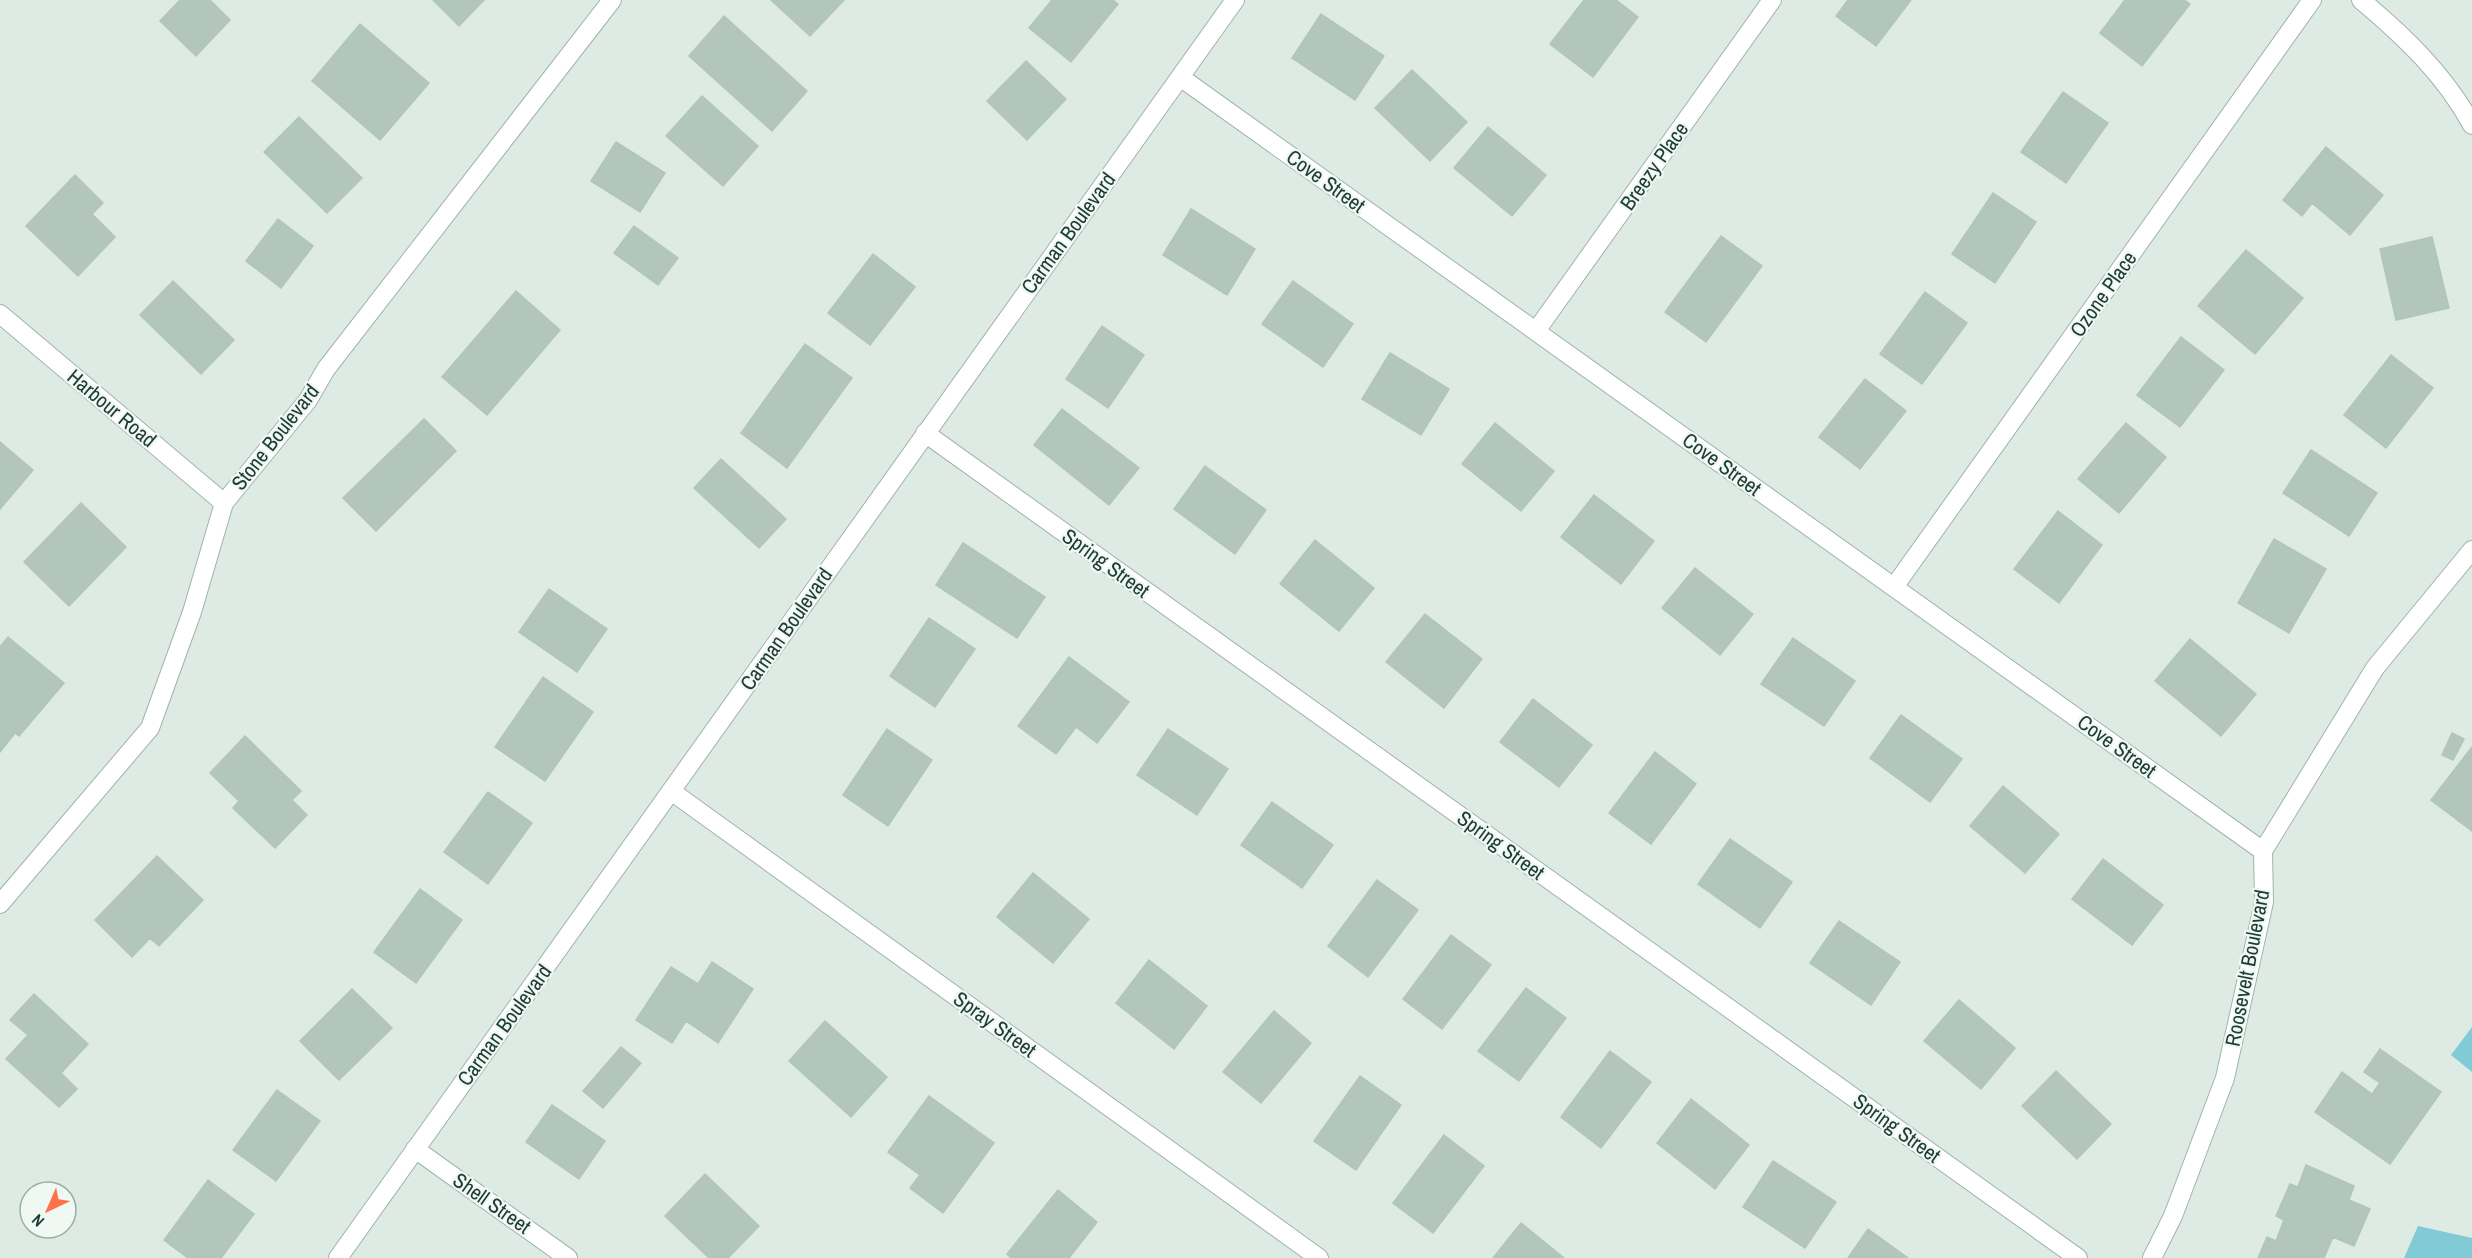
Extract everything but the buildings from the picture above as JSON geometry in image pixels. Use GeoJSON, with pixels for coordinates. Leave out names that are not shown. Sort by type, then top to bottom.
{"type":"FeatureCollection","features":[{"type":"Feature","properties":{"kind":"street","name":"Stone Boulevard"},"geometry":{"type":"LineString","coordinates":[[0,904],[150,728],[192,612],[224,503],[308,400],[326,369],[612,0]]}},
{"type":"Feature","properties":{"kind":"street","name":"Carman Boulevard"},"geometry":{"type":"LineString","coordinates":[[338,1258],[1235,0]]}},
{"type":"Feature","properties":{"kind":"street","name":"Breezy Place"},"geometry":{"type":"LineString","coordinates":[[1536,331],[1772,0]]}},
{"type":"Feature","properties":{"kind":"street","name":"Ozone Place"},"geometry":{"type":"LineString","coordinates":[[1894,587],[2312,0]]}},
{"type":"Feature","properties":{"kind":"street"},"geometry":{"type":"LineString","coordinates":[[2361,0],[2425,59],[2459,101],[2472,125]]}},
{"type":"Feature","properties":{"kind":"street","name":"Cove Street"},"geometry":{"type":"LineString","coordinates":[[1180,77],[2263,851]]}},
{"type":"Feature","properties":{"kind":"street","name":"Harbour Road"},"geometry":{"type":"LineString","coordinates":[[0,314],[224,503]]}},
{"type":"Feature","properties":{"kind":"street","name":"Spring Street"},"geometry":{"type":"LineString","coordinates":[[925,433],[2078,1258]]}},
{"type":"Feature","properties":{"kind":"street"},"geometry":{"type":"LineString","coordinates":[[2263,851],[2375,668],[2472,550]]}},
{"type":"Feature","properties":{"kind":"street","name":"Spray Street"},"geometry":{"type":"LineString","coordinates":[[671,790],[1318,1258]]}},
{"type":"Feature","properties":{"kind":"street","name":"Roosevelt Boulevard"},"geometry":{"type":"LineString","coordinates":[[2152,1258],[2173,1216],[2225,1078],[2264,902],[2263,851]]}},
{"type":"Feature","properties":{"kind":"street","name":"Shell Street"},"geometry":{"type":"LineString","coordinates":[[415,1149],[568,1258]]}},
{"type":"Feature","properties":{"kind":"water"},"geometry":{"type":"Polygon","coordinates":[[[2472,1027],[2472,1072],[2451,1055],[2472,1027]]]}},
{"type":"Feature","properties":{"kind":"water"},"geometry":{"type":"Polygon","coordinates":[[[2418,1226],[2472,1238],[2472,1258],[2404,1258],[2418,1226]]]}}]}
